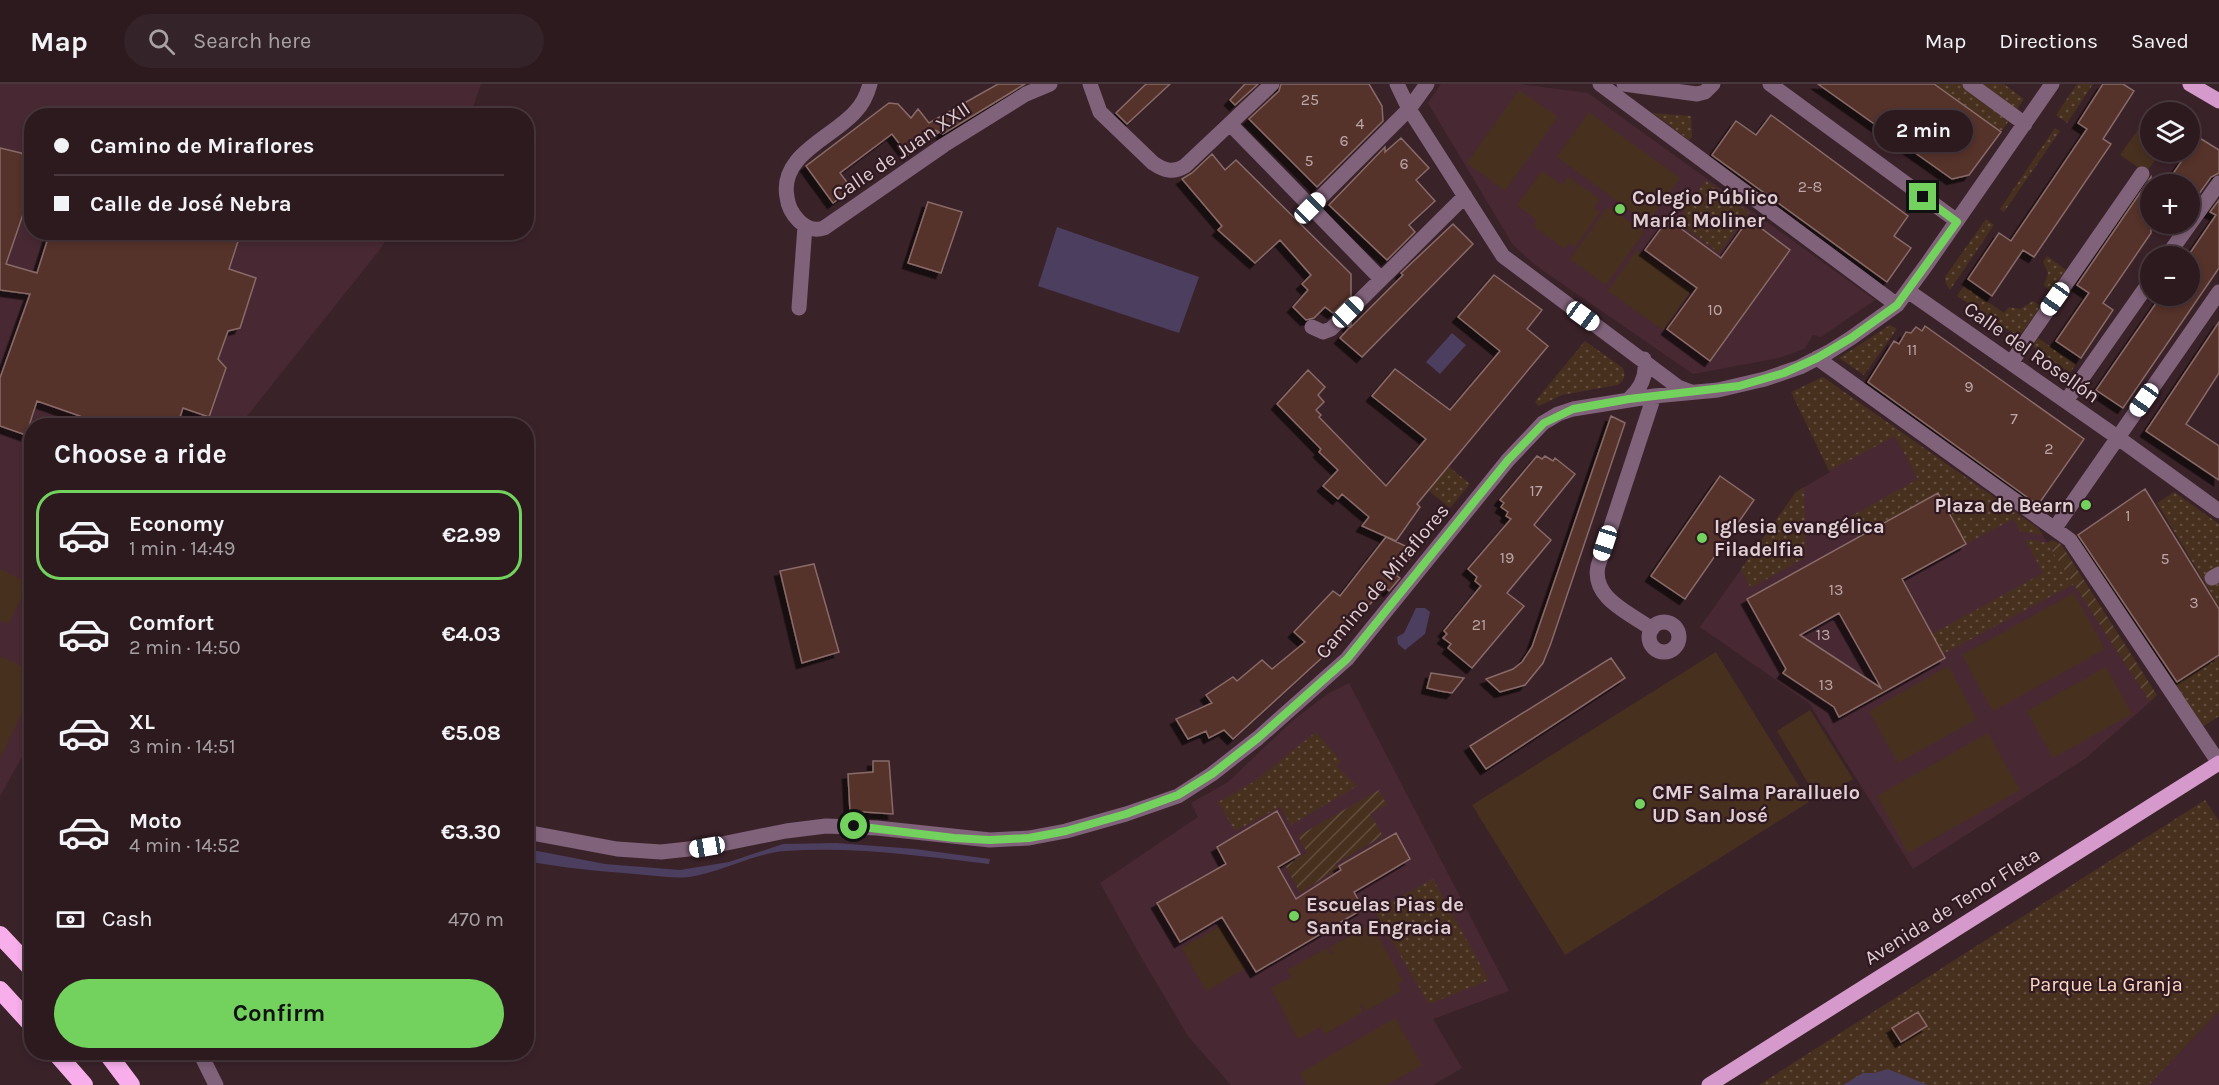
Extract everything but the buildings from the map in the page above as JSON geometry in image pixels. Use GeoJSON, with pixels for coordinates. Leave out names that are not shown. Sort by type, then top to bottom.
{"type":"FeatureCollection","features":[{"type":"Feature","properties":{"kind":"highway"},"geometry":{"type":"LineString","coordinates":[[0,935],[24,960]]}},
{"type":"Feature","properties":{"kind":"highway"},"geometry":{"type":"LineString","coordinates":[[0,990],[24,1016]]}},
{"type":"Feature","properties":{"kind":"highway"},"geometry":{"type":"LineString","coordinates":[[62,1060],[84,1085]]}},
{"type":"Feature","properties":{"kind":"highway"},"geometry":{"type":"LineString","coordinates":[[112,1060],[131,1085]]}},
{"type":"Feature","properties":{"kind":"main road"},"geometry":{"type":"LineString","coordinates":[[2190,84],[2219,101]]}},
{"type":"Feature","properties":{"kind":"main road","name":"Avenida de Tenor Fleta"},"geometry":{"type":"LineString","coordinates":[[1708,1085],[2219,763]]}},
{"type":"Feature","properties":{"kind":"street"},"geometry":{"type":"LineString","coordinates":[[799,308],[805,226],[792,213],[788,204],[786,182],[792,167],[800,158],[855,113],[863,103],[870,84]]}},
{"type":"Feature","properties":{"kind":"street","name":"Calle de Juan XXII"},"geometry":{"type":"LineString","coordinates":[[805,226],[819,230],[829,225],[944,145],[1026,94],[1050,84]]}},
{"type":"Feature","properties":{"kind":"street"},"geometry":{"type":"LineString","coordinates":[[1090,84],[1096,104],[1105,118],[1153,163],[1167,171],[1178,170],[1185,166],[1272,84]]}},
{"type":"Feature","properties":{"kind":"street"},"geometry":{"type":"LineString","coordinates":[[1397,84],[1409,109],[1494,244],[1508,261],[1644,359],[1678,387],[1690,392]]}},
{"type":"Feature","properties":{"kind":"street"},"geometry":{"type":"LineString","coordinates":[[1310,208],[1409,109],[1427,84]]}},
{"type":"Feature","properties":{"kind":"street"},"geometry":{"type":"LineString","coordinates":[[1600,84],[1897,305]]}},
{"type":"Feature","properties":{"kind":"street"},"geometry":{"type":"LineString","coordinates":[[1624,84],[1697,94],[1705,92],[1713,84]]}},
{"type":"Feature","properties":{"kind":"street"},"geometry":{"type":"LineString","coordinates":[[1770,84],[1957,222]]}},
{"type":"Feature","properties":{"kind":"street"},"geometry":{"type":"LineString","coordinates":[[1970,84],[2025,124]]}},
{"type":"Feature","properties":{"kind":"street","name":"Camino de Miraflores"},"geometry":{"type":"LineString","coordinates":[[534,833],[617,849],[661,852],[826,826],[877,828],[990,840],[1029,838],[1066,831],[1126,814],[1178,795],[1212,774],[1258,738],[1347,659],[1508,460],[1544,423],[1573,409],[1629,399],[1719,390],[1765,379],[1817,358],[1851,338],[1897,305],[2052,84]]}},
{"type":"Feature","properties":{"kind":"street"},"geometry":{"type":"LineString","coordinates":[[1231,125],[1381,279]]}},
{"type":"Feature","properties":{"kind":"street"},"geometry":{"type":"LineString","coordinates":[[2011,363],[2140,177]]}},
{"type":"Feature","properties":{"kind":"street"},"geometry":{"type":"LineString","coordinates":[[2174,246],[2219,183]]}},
{"type":"Feature","properties":{"kind":"street"},"geometry":{"type":"LineString","coordinates":[[1312,327],[1323,332],[1331,328],[1465,196]]}},
{"type":"Feature","properties":{"kind":"street","name":"Calle del Rosellón"},"geometry":{"type":"LineString","coordinates":[[1908,291],[2219,511]]}},
{"type":"Feature","properties":{"kind":"street"},"geometry":{"type":"LineString","coordinates":[[2055,528],[2117,437],[2214,310],[2219,292]]}},
{"type":"Feature","properties":{"kind":"street"},"geometry":{"type":"LineString","coordinates":[[2066,401],[2140,295]]}},
{"type":"Feature","properties":{"kind":"street"},"geometry":{"type":"LineString","coordinates":[[1817,358],[2070,540],[2219,763]]}},
{"type":"Feature","properties":{"kind":"street"},"geometry":{"type":"LineString","coordinates":[[1629,399],[1638,390],[1643,379],[1646,368],[1644,359]]}},
{"type":"Feature","properties":{"kind":"street"},"geometry":{"type":"LineString","coordinates":[[1652,629],[1603,594],[1597,583],[1596,573],[1654,396]]}},
{"type":"Feature","properties":{"kind":"street"},"geometry":{"type":"LineString","coordinates":[[204,1060],[216,1085]]}},
{"type":"Feature","properties":{"kind":"shaded area"},"geometry":{"type":"Polygon","coordinates":[[[0,84],[481,84],[472,108],[24,108],[24,240],[386,240],[245,418],[24,418],[24,753],[0,796],[0,84]]]}},
{"type":"Feature","properties":{"kind":"shaded area","name":"Colegio Público María Moliner"},"geometry":{"type":"Polygon","coordinates":[[[1441,84],[1521,84],[1588,93],[1875,300],[1821,337],[1813,335],[1804,349],[1779,358],[1693,374],[1535,265],[1513,245],[1428,103],[1441,84]]]}},
{"type":"Feature","properties":{"kind":"shaded area"},"geometry":{"type":"Polygon","coordinates":[[[1057,227],[1199,277],[1179,333],[1038,286],[1057,227]]]}},
{"type":"Feature","properties":{"kind":"shaded area"},"geometry":{"type":"Polygon","coordinates":[[[1452,333],[1466,345],[1440,374],[1426,362],[1452,333]]]}},
{"type":"Feature","properties":{"kind":"shaded area"},"geometry":{"type":"Polygon","coordinates":[[[1858,402],[2038,528],[2150,702],[2086,758],[1913,869],[1809,703],[1700,627],[1796,492],[1830,472],[1821,454],[1858,402]]]}},
{"type":"Feature","properties":{"kind":"shaded area"},"geometry":{"type":"Polygon","coordinates":[[[1416,608],[1425,608],[1430,612],[1425,634],[1405,650],[1398,644],[1397,637],[1404,633],[1416,608]]]}},
{"type":"Feature","properties":{"kind":"shaded area","name":"Escuelas Pias de Santa Engracia"},"geometry":{"type":"Polygon","coordinates":[[[1349,683],[1509,991],[1433,1019],[1462,1068],[1433,1085],[1231,1085],[1188,1036],[1100,883],[1198,817],[1191,803],[1228,782],[1292,721],[1329,693],[1349,683]]]}},
{"type":"Feature","properties":{"kind":"shaded area"},"geometry":{"type":"Polygon","coordinates":[[[837,843],[915,849],[990,859],[989,864],[862,851],[785,851],[762,855],[689,877],[662,877],[534,862],[534,850],[605,864],[680,870],[729,862],[783,844],[837,843]]]}},
{"type":"Feature","properties":{"kind":"shaded area"},"geometry":{"type":"Polygon","coordinates":[[[2219,1011],[2219,1085],[2149,1085],[2219,1011]]]}},
{"type":"Feature","properties":{"kind":"shaded area"},"geometry":{"type":"Polygon","coordinates":[[[1888,1069],[1928,1085],[1843,1085],[1863,1073],[1888,1069]]]}},
{"type":"Feature","properties":{"kind":"green space"},"geometry":{"type":"Polygon","coordinates":[[[1934,84],[2004,84],[2024,99],[2001,132],[1934,84]]]}},
{"type":"Feature","properties":{"kind":"green space"},"geometry":{"type":"Polygon","coordinates":[[[2077,84],[2093,84],[2067,123],[2056,115],[2077,84]]]}},
{"type":"Feature","properties":{"kind":"green space"},"geometry":{"type":"Polygon","coordinates":[[[1519,90],[1558,117],[1505,191],[1467,163],[1519,90]]]}},
{"type":"Feature","properties":{"kind":"green space"},"geometry":{"type":"Polygon","coordinates":[[[1589,112],[1680,178],[1647,223],[1557,157],[1589,112]]]}},
{"type":"Feature","properties":{"kind":"green space"},"geometry":{"type":"Polygon","coordinates":[[[1653,113],[1691,116],[1692,137],[1689,140],[1653,113]]]}},
{"type":"Feature","properties":{"kind":"green space"},"geometry":{"type":"Polygon","coordinates":[[[2055,128],[2060,131],[2004,212],[2000,209],[2055,128]]]}},
{"type":"Feature","properties":{"kind":"green space"},"geometry":{"type":"Polygon","coordinates":[[[2139,128],[2140,162],[2154,162],[2146,173],[2120,155],[2139,128]]]}},
{"type":"Feature","properties":{"kind":"green space"},"geometry":{"type":"Polygon","coordinates":[[[1542,171],[1562,185],[1568,177],[1600,199],[1594,208],[1600,212],[1575,247],[1569,243],[1565,249],[1533,226],[1537,220],[1517,205],[1542,171]]]}},
{"type":"Feature","properties":{"kind":"green space"},"geometry":{"type":"Polygon","coordinates":[[[1706,181],[1749,212],[1719,253],[1682,225],[1685,207],[1706,181]]]}},
{"type":"Feature","properties":{"kind":"green space"},"geometry":{"type":"Polygon","coordinates":[[[1608,207],[1644,232],[1606,285],[1570,259],[1608,207]]]}},
{"type":"Feature","properties":{"kind":"green space"},"geometry":{"type":"Polygon","coordinates":[[[1986,219],[1994,225],[1950,290],[1945,277],[1986,219]]]}},
{"type":"Feature","properties":{"kind":"green space"},"geometry":{"type":"Polygon","coordinates":[[[1637,250],[1692,289],[1663,330],[1608,291],[1637,250]]]}},
{"type":"Feature","properties":{"kind":"green space"},"geometry":{"type":"Polygon","coordinates":[[[2047,256],[2066,270],[2051,291],[2044,286],[2048,273],[2043,262],[2047,256]]]}},
{"type":"Feature","properties":{"kind":"green space"},"geometry":{"type":"Polygon","coordinates":[[[1964,286],[2004,313],[2009,307],[2020,309],[2033,301],[2041,306],[2019,337],[1957,296],[1964,286]]]}},
{"type":"Feature","properties":{"kind":"green space"},"geometry":{"type":"Polygon","coordinates":[[[1890,325],[1897,329],[1864,375],[1839,358],[1890,325]]]}},
{"type":"Feature","properties":{"kind":"green space"},"geometry":{"type":"Polygon","coordinates":[[[2038,338],[2076,364],[2070,373],[2032,346],[2038,338]]]}},
{"type":"Feature","properties":{"kind":"green space"},"geometry":{"type":"Polygon","coordinates":[[[1585,341],[1623,368],[1623,380],[1617,385],[1562,395],[1539,406],[1535,402],[1537,399],[1585,341]]]}},
{"type":"Feature","properties":{"kind":"green space"},"geometry":{"type":"Polygon","coordinates":[[[1823,377],[2038,528],[2043,535],[2021,532],[2013,519],[1966,544],[1938,493],[1873,529],[1861,543],[1848,518],[1918,479],[1895,436],[1829,471],[1791,392],[1823,377]]]}},
{"type":"Feature","properties":{"kind":"green space"},"geometry":{"type":"Polygon","coordinates":[[[1448,466],[1470,484],[1450,508],[1428,490],[1448,466]]]}},
{"type":"Feature","properties":{"kind":"green space"},"geometry":{"type":"Polygon","coordinates":[[[1804,487],[1806,557],[1751,588],[1741,569],[1796,492],[1804,487]]]}},
{"type":"Feature","properties":{"kind":"green space"},"geometry":{"type":"Polygon","coordinates":[[[2174,492],[2219,524],[2219,606],[2157,503],[2174,492]]]}},
{"type":"Feature","properties":{"kind":"green space"},"geometry":{"type":"Polygon","coordinates":[[[2025,539],[2047,543],[2074,584],[1943,654],[1932,634],[2043,573],[2025,539]]]}},
{"type":"Feature","properties":{"kind":"green space"},"geometry":{"type":"Polygon","coordinates":[[[2052,540],[2061,544],[2157,695],[2150,702],[2047,543],[2052,540]]]}},
{"type":"Feature","properties":{"kind":"green space"},"geometry":{"type":"Polygon","coordinates":[[[0,569],[24,581],[24,595],[8,624],[0,620],[0,569]]]}},
{"type":"Feature","properties":{"kind":"green space"},"geometry":{"type":"Polygon","coordinates":[[[2074,593],[2105,649],[1993,711],[1962,655],[2074,593]]]}},
{"type":"Feature","properties":{"kind":"green space","name":"CMF Salma Paralluelo UD San José"},"geometry":{"type":"Polygon","coordinates":[[[1716,652],[1809,802],[1565,955],[1472,805],[1716,652]]]}},
{"type":"Feature","properties":{"kind":"green space"},"geometry":{"type":"Polygon","coordinates":[[[0,656],[24,667],[24,709],[0,758],[0,656]]]}},
{"type":"Feature","properties":{"kind":"green space"},"geometry":{"type":"Polygon","coordinates":[[[2219,657],[2219,716],[2201,728],[2173,686],[2219,657]]]}},
{"type":"Feature","properties":{"kind":"green space"},"geometry":{"type":"Polygon","coordinates":[[[1948,666],[1977,719],[1898,763],[1869,711],[1948,666]]]}},
{"type":"Feature","properties":{"kind":"green space"},"geometry":{"type":"Polygon","coordinates":[[[2106,667],[2132,714],[2053,758],[2027,711],[2106,667]]]}},
{"type":"Feature","properties":{"kind":"green space"},"geometry":{"type":"Polygon","coordinates":[[[1810,710],[1853,779],[1818,800],[1777,731],[1810,710]]]}},
{"type":"Feature","properties":{"kind":"green space"},"geometry":{"type":"Polygon","coordinates":[[[1316,732],[1341,761],[1336,766],[1357,786],[1291,825],[1280,807],[1235,831],[1218,802],[1255,781],[1316,732]]]}},
{"type":"Feature","properties":{"kind":"green space"},"geometry":{"type":"Polygon","coordinates":[[[1988,733],[2020,790],[1908,853],[1877,796],[1988,733]]]}},
{"type":"Feature","properties":{"kind":"green space"},"geometry":{"type":"Polygon","coordinates":[[[1379,790],[1387,805],[1370,814],[1383,836],[1335,864],[1337,869],[1300,893],[1285,865],[1307,853],[1298,836],[1379,790]]]}},
{"type":"Feature","properties":{"kind":"green space","name":"Parque La Granja"},"geometry":{"type":"Polygon","coordinates":[[[2205,800],[2219,821],[2219,1011],[2149,1085],[1759,1085],[2205,800]]]}},
{"type":"Feature","properties":{"kind":"green space"},"geometry":{"type":"Polygon","coordinates":[[[1433,879],[1489,980],[1429,1004],[1374,911],[1433,879]]]}},
{"type":"Feature","properties":{"kind":"green space"},"geometry":{"type":"Polygon","coordinates":[[[1222,925],[1246,968],[1206,991],[1182,948],[1222,925]]]}},
{"type":"Feature","properties":{"kind":"green space"},"geometry":{"type":"Polygon","coordinates":[[[1365,927],[1370,934],[1375,931],[1403,981],[1398,984],[1401,991],[1366,1011],[1362,1004],[1360,1005],[1363,1012],[1325,1034],[1320,1027],[1298,1039],[1271,988],[1292,977],[1288,970],[1327,948],[1331,955],[1333,954],[1330,947],[1365,927]]]}},
{"type":"Feature","properties":{"kind":"green space"},"geometry":{"type":"Polygon","coordinates":[[[1395,1018],[1422,1065],[1387,1085],[1307,1085],[1300,1073],[1395,1018]]]}},
{"type":"Feature","properties":{"kind":"place","name":"Colegio Público María Moliner"},"geometry":{"type":"Point","coordinates":[1620,209]}},
{"type":"Feature","properties":{"kind":"place","name":"Plaza de Bearn"},"geometry":{"type":"Point","coordinates":[2086,505]}},
{"type":"Feature","properties":{"kind":"place","name":"Iglesia evangélica Filadelfia"},"geometry":{"type":"Point","coordinates":[1702,538]}},
{"type":"Feature","properties":{"kind":"place","name":"CMF Salma Paralluelo UD San José"},"geometry":{"type":"Point","coordinates":[1640,804]}},
{"type":"Feature","properties":{"kind":"place","name":"Escuelas Pias de Santa Engracia"},"geometry":{"type":"Point","coordinates":[1294,916]}},
{"type":"Feature","properties":{"kind":"route"},"geometry":{"type":"LineString","coordinates":[[854,826],[954,838],[990,840],[1029,838],[1066,831],[1126,814],[1178,795],[1196,785],[1258,738],[1327,678],[1353,652],[1508,460],[1544,423],[1558,414],[1573,409],[1629,399],[1719,390],[1784,373],[1829,352],[1897,305],[1957,222],[1923,197]]}}]}
